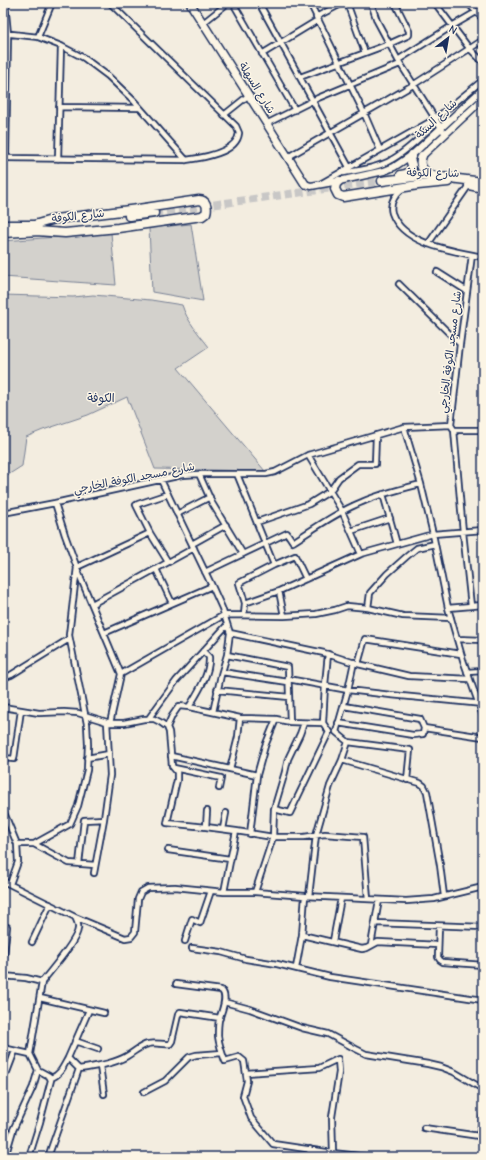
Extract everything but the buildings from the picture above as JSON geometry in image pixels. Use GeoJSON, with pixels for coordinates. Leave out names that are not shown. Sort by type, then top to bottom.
{"type":"FeatureCollection","features":[{"type":"Feature","properties":{"kind":"highway"},"geometry":{"type":"LineString","coordinates":[[383,182],[392,177],[410,172],[412,165],[410,159],[412,155]]}},
{"type":"Feature","properties":{"kind":"highway"},"geometry":{"type":"LineString","coordinates":[[422,156],[420,166],[424,171],[433,176]]}},
{"type":"Feature","properties":{"kind":"highway","name":"شارع الكوفة"},"geometry":{"type":"LineString","coordinates":[[383,182],[421,176],[483,182]]}},
{"type":"Feature","properties":{"kind":"highway"},"geometry":{"type":"LineString","coordinates":[[339,177],[335,189],[338,195],[343,197],[448,182]]}},
{"type":"Feature","properties":{"kind":"highway","name":"شارع الكوفة"},"geometry":{"type":"LineString","coordinates":[[383,182],[448,182],[483,188]]}},
{"type":"Feature","properties":{"kind":"highway"},"geometry":{"type":"LineString","coordinates":[[198,200],[205,202],[207,209],[206,213],[202,216],[118,228],[65,233],[35,228],[55,219],[198,200]]}},
{"type":"Feature","properties":{"kind":"highway","name":"شارع الكوفة"},"geometry":{"type":"LineString","coordinates":[[3,233],[35,228],[155,216]]}},
{"type":"Feature","properties":{"kind":"highway","name":"شارع الكوفة"},"geometry":{"type":"LineString","coordinates":[[3,225],[35,228]]}},
{"type":"Feature","properties":{"kind":"main road","name":"شارع السهلة"},"geometry":{"type":"LineString","coordinates":[[190,3],[305,184]]}},
{"type":"Feature","properties":{"kind":"street"},"geometry":{"type":"LineString","coordinates":[[5,3],[5,158],[186,160],[208,157],[234,144],[239,135],[237,128],[110,3]]}},
{"type":"Feature","properties":{"kind":"street"},"geometry":{"type":"LineString","coordinates":[[38,37],[52,3]]}},
{"type":"Feature","properties":{"kind":"street"},"geometry":{"type":"LineString","coordinates":[[203,23],[228,3]]}},
{"type":"Feature","properties":{"kind":"street"},"geometry":{"type":"LineString","coordinates":[[233,3],[295,110]]}},
{"type":"Feature","properties":{"kind":"street"},"geometry":{"type":"LineString","coordinates":[[259,3],[349,167]]}},
{"type":"Feature","properties":{"kind":"street"},"geometry":{"type":"LineString","coordinates":[[310,3],[364,113],[380,150]]}},
{"type":"Feature","properties":{"kind":"street"},"geometry":{"type":"LineString","coordinates":[[262,54],[317,18],[344,3]]}},
{"type":"Feature","properties":{"kind":"street"},"geometry":{"type":"LineString","coordinates":[[347,3],[365,53]]}},
{"type":"Feature","properties":{"kind":"street"},"geometry":{"type":"LineString","coordinates":[[371,3],[377,22],[399,62],[445,134]]}},
{"type":"Feature","properties":{"kind":"street"},"geometry":{"type":"LineString","coordinates":[[300,77],[389,44],[408,35],[410,33],[395,3]]}},
{"type":"Feature","properties":{"kind":"street"},"geometry":{"type":"LineString","coordinates":[[435,3],[452,26],[483,62]]}},
{"type":"Feature","properties":{"kind":"street"},"geometry":{"type":"LineString","coordinates":[[468,3],[483,19]]}},
{"type":"Feature","properties":{"kind":"street"},"geometry":{"type":"LineString","coordinates":[[266,124],[313,100],[350,85],[399,62],[452,26],[483,8]]}},
{"type":"Feature","properties":{"kind":"street"},"geometry":{"type":"LineString","coordinates":[[5,33],[38,37],[61,46],[84,58],[108,76],[140,108],[186,160]]}},
{"type":"Feature","properties":{"kind":"street"},"geometry":{"type":"LineString","coordinates":[[288,157],[413,85],[483,40]]}},
{"type":"Feature","properties":{"kind":"street"},"geometry":{"type":"LineString","coordinates":[[58,159],[61,46]]}},
{"type":"Feature","properties":{"kind":"street"},"geometry":{"type":"LineString","coordinates":[[339,177],[390,161],[400,154],[483,80]]}},
{"type":"Feature","properties":{"kind":"street","name":"شارع السكة"},"geometry":{"type":"LineString","coordinates":[[305,184],[311,186],[339,177],[384,171],[400,163],[412,155],[483,89]]}},
{"type":"Feature","properties":{"kind":"street"},"geometry":{"type":"LineString","coordinates":[[224,115],[249,95]]}},
{"type":"Feature","properties":{"kind":"street","name":"شارع السكة"},"geometry":{"type":"LineString","coordinates":[[422,156],[483,99]]}},
{"type":"Feature","properties":{"kind":"street"},"geometry":{"type":"LineString","coordinates":[[59,107],[140,108]]}},
{"type":"Feature","properties":{"kind":"street"},"geometry":{"type":"LineString","coordinates":[[339,177],[349,167],[436,121]]}},
{"type":"Feature","properties":{"kind":"street"},"geometry":{"type":"LineString","coordinates":[[428,244],[468,185]]}},
{"type":"Feature","properties":{"kind":"street"},"geometry":{"type":"LineString","coordinates":[[405,187],[396,194],[392,200],[390,208],[394,220],[400,228],[428,244],[483,257]]}},
{"type":"Feature","properties":{"kind":"street","name":"شارع مسجد الكوفة الخارجي"},"geometry":{"type":"LineString","coordinates":[[3,513],[182,475],[266,474],[275,472],[308,456],[404,427],[451,425],[472,255]]}},
{"type":"Feature","properties":{"kind":"street"},"geometry":{"type":"LineString","coordinates":[[437,272],[467,291]]}},
{"type":"Feature","properties":{"kind":"street"},"geometry":{"type":"LineString","coordinates":[[399,284],[460,344]]}},
{"type":"Feature","properties":{"kind":"street"},"geometry":{"type":"LineString","coordinates":[[451,425],[454,430],[471,606]]}},
{"type":"Feature","properties":{"kind":"street"},"geometry":{"type":"LineString","coordinates":[[404,427],[433,534],[450,618],[469,679],[481,705],[483,716]]}},
{"type":"Feature","properties":{"kind":"street"},"geometry":{"type":"LineString","coordinates":[[454,430],[483,430]]}},
{"type":"Feature","properties":{"kind":"street"},"geometry":{"type":"LineString","coordinates":[[257,522],[309,504],[330,491],[339,478],[358,464],[375,464],[376,435]]}},
{"type":"Feature","properties":{"kind":"street"},"geometry":{"type":"LineString","coordinates":[[308,456],[342,511],[361,554]]}},
{"type":"Feature","properties":{"kind":"street"},"geometry":{"type":"LineString","coordinates":[[199,474],[210,497],[243,554]]}},
{"type":"Feature","properties":{"kind":"street"},"geometry":{"type":"LineString","coordinates":[[237,474],[274,565]]}},
{"type":"Feature","properties":{"kind":"street"},"geometry":{"type":"LineString","coordinates":[[161,480],[212,586],[230,633],[227,655],[217,690],[213,712]]}},
{"type":"Feature","properties":{"kind":"street"},"geometry":{"type":"LineString","coordinates":[[205,572],[287,533],[293,542],[342,511],[361,502],[383,494],[420,484]]}},
{"type":"Feature","properties":{"kind":"street"},"geometry":{"type":"LineString","coordinates":[[168,494],[136,505],[150,533],[168,562]]}},
{"type":"Feature","properties":{"kind":"street"},"geometry":{"type":"LineString","coordinates":[[383,494],[397,544]]}},
{"type":"Feature","properties":{"kind":"street"},"geometry":{"type":"LineString","coordinates":[[177,514],[210,497]]}},
{"type":"Feature","properties":{"kind":"street"},"geometry":{"type":"LineString","coordinates":[[55,503],[77,567],[121,674],[108,722],[110,775],[94,873]]}},
{"type":"Feature","properties":{"kind":"street"},"geometry":{"type":"LineString","coordinates":[[351,532],[390,518]]}},
{"type":"Feature","properties":{"kind":"street"},"geometry":{"type":"LineString","coordinates":[[92,604],[168,562],[226,525]]}},
{"type":"Feature","properties":{"kind":"street"},"geometry":{"type":"LineString","coordinates":[[244,603],[279,591],[361,554],[433,534],[483,530]]}},
{"type":"Feature","properties":{"kind":"street"},"geometry":{"type":"LineString","coordinates":[[77,567],[150,533]]}},
{"type":"Feature","properties":{"kind":"street"},"geometry":{"type":"LineString","coordinates":[[368,608],[370,593],[387,574],[417,548],[435,544]]}},
{"type":"Feature","properties":{"kind":"street"},"geometry":{"type":"LineString","coordinates":[[244,615],[244,603],[239,583],[295,556],[306,579]]}},
{"type":"Feature","properties":{"kind":"street"},"geometry":{"type":"LineString","coordinates":[[34,844],[70,824],[78,806],[87,770],[87,724],[69,635],[77,567]]}},
{"type":"Feature","properties":{"kind":"street"},"geometry":{"type":"LineString","coordinates":[[156,569],[172,604]]}},
{"type":"Feature","properties":{"kind":"street"},"geometry":{"type":"LineString","coordinates":[[104,633],[212,586]]}},
{"type":"Feature","properties":{"kind":"street"},"geometry":{"type":"LineString","coordinates":[[279,591],[284,616]]}},
{"type":"Feature","properties":{"kind":"street"},"geometry":{"type":"LineString","coordinates":[[448,608],[483,605]]}},
{"type":"Feature","properties":{"kind":"street"},"geometry":{"type":"LineString","coordinates":[[121,674],[224,615],[284,616],[316,614],[347,606],[368,608],[403,616],[450,618]]}},
{"type":"Feature","properties":{"kind":"street"},"geometry":{"type":"LineString","coordinates":[[149,718],[176,680],[227,625]]}},
{"type":"Feature","properties":{"kind":"street"},"geometry":{"type":"LineString","coordinates":[[230,633],[328,654],[356,663],[409,676],[469,679]]}},
{"type":"Feature","properties":{"kind":"street"},"geometry":{"type":"LineString","coordinates":[[3,678],[11,676],[70,638]]}},
{"type":"Feature","properties":{"kind":"street"},"geometry":{"type":"LineString","coordinates":[[336,732],[356,663],[365,639],[461,654]]}},
{"type":"Feature","properties":{"kind":"street"},"geometry":{"type":"LineString","coordinates":[[457,639],[483,640]]}},
{"type":"Feature","properties":{"kind":"street"},"geometry":{"type":"LineString","coordinates":[[189,706],[210,665],[209,657],[203,651]]}},
{"type":"Feature","properties":{"kind":"street"},"geometry":{"type":"LineString","coordinates":[[328,654],[323,724],[329,732]]}},
{"type":"Feature","properties":{"kind":"street"},"geometry":{"type":"LineString","coordinates":[[227,655],[288,667],[290,722]]}},
{"type":"Feature","properties":{"kind":"street"},"geometry":{"type":"LineString","coordinates":[[467,672],[483,671]]}},
{"type":"Feature","properties":{"kind":"street"},"geometry":{"type":"LineString","coordinates":[[222,672],[325,685],[348,690],[481,705]]}},
{"type":"Feature","properties":{"kind":"street"},"geometry":{"type":"LineString","coordinates":[[217,690],[289,697]]}},
{"type":"Feature","properties":{"kind":"street"},"geometry":{"type":"LineString","coordinates":[[167,727],[179,706],[189,706],[240,718],[276,719],[290,722],[323,724]]}},
{"type":"Feature","properties":{"kind":"street"},"geometry":{"type":"LineString","coordinates":[[338,723],[414,735],[423,734],[424,728],[420,719],[344,706]]}},
{"type":"Feature","properties":{"kind":"street"},"geometry":{"type":"LineString","coordinates":[[3,707],[39,713],[64,712],[84,714],[108,722],[124,723],[149,718],[157,720],[167,727],[169,732],[172,766],[177,772],[177,780],[167,823],[223,829],[273,837],[304,837],[325,834],[363,837],[368,899]]}},
{"type":"Feature","properties":{"kind":"street"},"geometry":{"type":"LineString","coordinates":[[3,758],[14,759],[21,710]]}},
{"type":"Feature","properties":{"kind":"street"},"geometry":{"type":"LineString","coordinates":[[230,769],[238,737],[240,718]]}},
{"type":"Feature","properties":{"kind":"street"},"geometry":{"type":"LineString","coordinates":[[250,834],[257,775],[265,746],[276,719]]}},
{"type":"Feature","properties":{"kind":"street"},"geometry":{"type":"LineString","coordinates":[[255,892],[273,837],[274,809],[288,759],[304,723]]}},
{"type":"Feature","properties":{"kind":"street"},"geometry":{"type":"LineString","coordinates":[[424,728],[483,737]]}},
{"type":"Feature","properties":{"kind":"street"},"geometry":{"type":"LineString","coordinates":[[274,809],[290,813],[329,732]]}},
{"type":"Feature","properties":{"kind":"street"},"geometry":{"type":"LineString","coordinates":[[329,732],[336,732],[348,742],[410,750],[407,780]]}},
{"type":"Feature","properties":{"kind":"street"},"geometry":{"type":"LineString","coordinates":[[296,968],[316,835],[330,786],[342,760],[348,742]]}},
{"type":"Feature","properties":{"kind":"street"},"geometry":{"type":"LineString","coordinates":[[87,758],[109,754]]}},
{"type":"Feature","properties":{"kind":"street"},"geometry":{"type":"LineString","coordinates":[[171,756],[257,775]]}},
{"type":"Feature","properties":{"kind":"street"},"geometry":{"type":"LineString","coordinates":[[342,760],[420,783],[424,786],[427,792],[440,864],[444,896]]}},
{"type":"Feature","properties":{"kind":"street"},"geometry":{"type":"LineString","coordinates":[[174,768],[221,778],[219,788]]}},
{"type":"Feature","properties":{"kind":"street"},"geometry":{"type":"LineString","coordinates":[[3,810],[17,844],[18,862],[10,884]]}},
{"type":"Feature","properties":{"kind":"street"},"geometry":{"type":"LineString","coordinates":[[206,827],[207,811]]}},
{"type":"Feature","properties":{"kind":"street"},"geometry":{"type":"LineString","coordinates":[[223,829],[226,813]]}},
{"type":"Feature","properties":{"kind":"street"},"geometry":{"type":"LineString","coordinates":[[79,864],[84,820],[104,819]]}},
{"type":"Feature","properties":{"kind":"street"},"geometry":{"type":"LineString","coordinates":[[224,892],[236,831]]}},
{"type":"Feature","properties":{"kind":"street"},"geometry":{"type":"LineString","coordinates":[[17,844],[34,844],[69,863],[95,865]]}},
{"type":"Feature","properties":{"kind":"street"},"geometry":{"type":"LineString","coordinates":[[168,850],[230,859]]}},
{"type":"Feature","properties":{"kind":"street"},"geometry":{"type":"LineString","coordinates":[[3,881],[75,917],[122,937],[128,938],[135,932],[138,899],[141,892],[159,887],[175,887],[224,892],[255,892],[416,901],[483,887]]}},
{"type":"Feature","properties":{"kind":"street"},"geometry":{"type":"LineString","coordinates":[[185,941],[192,919],[200,923],[211,890]]}},
{"type":"Feature","properties":{"kind":"street"},"geometry":{"type":"LineString","coordinates":[[333,941],[341,898]]}},
{"type":"Feature","properties":{"kind":"street"},"geometry":{"type":"LineString","coordinates":[[371,945],[379,900]]}},
{"type":"Feature","properties":{"kind":"street"},"geometry":{"type":"LineString","coordinates":[[32,942],[50,904]]}},
{"type":"Feature","properties":{"kind":"street"},"geometry":{"type":"LineString","coordinates":[[51,1078],[38,1070],[30,1054],[42,982],[71,944],[77,933],[78,928],[75,917]]}},
{"type":"Feature","properties":{"kind":"street"},"geometry":{"type":"LineString","coordinates":[[376,923],[483,928]]}},
{"type":"Feature","properties":{"kind":"street"},"geometry":{"type":"LineString","coordinates":[[439,926],[438,957],[441,961],[483,964]]}},
{"type":"Feature","properties":{"kind":"street"},"geometry":{"type":"LineString","coordinates":[[3,963],[7,927]]}},
{"type":"Feature","properties":{"kind":"street"},"geometry":{"type":"LineString","coordinates":[[302,935],[362,948],[367,948],[381,942],[438,945]]}},
{"type":"Feature","properties":{"kind":"street"},"geometry":{"type":"LineString","coordinates":[[192,948],[221,952],[246,959],[296,968],[330,977],[483,1000]]}},
{"type":"Feature","properties":{"kind":"street"},"geometry":{"type":"LineString","coordinates":[[3,976],[26,978],[42,982]]}},
{"type":"Feature","properties":{"kind":"street"},"geometry":{"type":"LineString","coordinates":[[176,984],[221,990],[224,994],[218,1039],[222,1053],[225,1061],[239,1057],[244,1061],[247,1081],[243,1096],[251,1118],[273,1144],[333,1155],[368,1157]]}},
{"type":"Feature","properties":{"kind":"street"},"geometry":{"type":"LineString","coordinates":[[40,998],[104,1013]]}},
{"type":"Feature","properties":{"kind":"street"},"geometry":{"type":"LineString","coordinates":[[224,1002],[250,1009],[302,1028],[328,1034],[366,1054],[441,1067],[454,1072],[483,1089]]}},
{"type":"Feature","properties":{"kind":"street"},"geometry":{"type":"LineString","coordinates":[[51,1078],[59,1073],[68,1058],[89,1010]]}},
{"type":"Feature","properties":{"kind":"street"},"geometry":{"type":"LineString","coordinates":[[78,1069],[100,1066],[126,1057],[138,1048],[148,1044],[170,1044],[180,1012],[220,1018]]}},
{"type":"Feature","properties":{"kind":"street"},"geometry":{"type":"LineString","coordinates":[[75,1041],[98,1049]]}},
{"type":"Feature","properties":{"kind":"street"},"geometry":{"type":"LineString","coordinates":[[3,1048],[30,1054]]}},
{"type":"Feature","properties":{"kind":"street"},"geometry":{"type":"LineString","coordinates":[[8,1072],[15,1050]]}},
{"type":"Feature","properties":{"kind":"street"},"geometry":{"type":"LineString","coordinates":[[144,1092],[165,1081],[189,1057],[222,1053]]}},
{"type":"Feature","properties":{"kind":"street"},"geometry":{"type":"LineString","coordinates":[[68,1058],[78,1069]]}},
{"type":"Feature","properties":{"kind":"street"},"geometry":{"type":"LineString","coordinates":[[246,1073],[319,1068],[338,1059],[339,1072],[332,1117],[333,1155]]}},
{"type":"Feature","properties":{"kind":"street"},"geometry":{"type":"LineString","coordinates":[[100,1066],[104,1094]]}},
{"type":"Feature","properties":{"kind":"street"},"geometry":{"type":"LineString","coordinates":[[48,1157],[78,1069]]}},
{"type":"Feature","properties":{"kind":"street"},"geometry":{"type":"LineString","coordinates":[[5,1157],[13,1130],[33,1087],[38,1070]]}},
{"type":"Feature","properties":{"kind":"street"},"geometry":{"type":"LineString","coordinates":[[29,1157],[44,1108],[51,1078]]}},
{"type":"Feature","properties":{"kind":"street"},"geometry":{"type":"LineString","coordinates":[[424,1128],[481,1136],[483,1115]]}},
{"type":"Feature","properties":{"kind":"street"},"geometry":{"type":"LineString","coordinates":[[309,1157],[310,1150]]}},
{"type":"Feature","properties":{"kind":"shaded area"},"geometry":{"type":"Polygon","coordinates":[[[191,224],[203,301],[152,292],[149,228],[191,224]]]}},
{"type":"Feature","properties":{"kind":"shaded area"},"geometry":{"type":"Polygon","coordinates":[[[111,233],[116,285],[3,277],[3,241],[111,233]]]}},
{"type":"Feature","properties":{"kind":"shaded area"},"geometry":{"type":"Polygon","coordinates":[[[3,295],[73,297],[93,295],[151,300],[182,305],[190,322],[209,347],[178,368],[265,471],[155,469],[127,397],[88,415],[26,437],[22,466],[3,478],[3,295]]]}},
{"type":"Feature","properties":{"kind":"tunnel"},"geometry":{"type":"LineString","coordinates":[[154,213],[382,181]]}},
{"type":"Feature","properties":{"kind":"district","name":"الكوفة"},"geometry":{"type":"Point","coordinates":[101,398]}}]}
